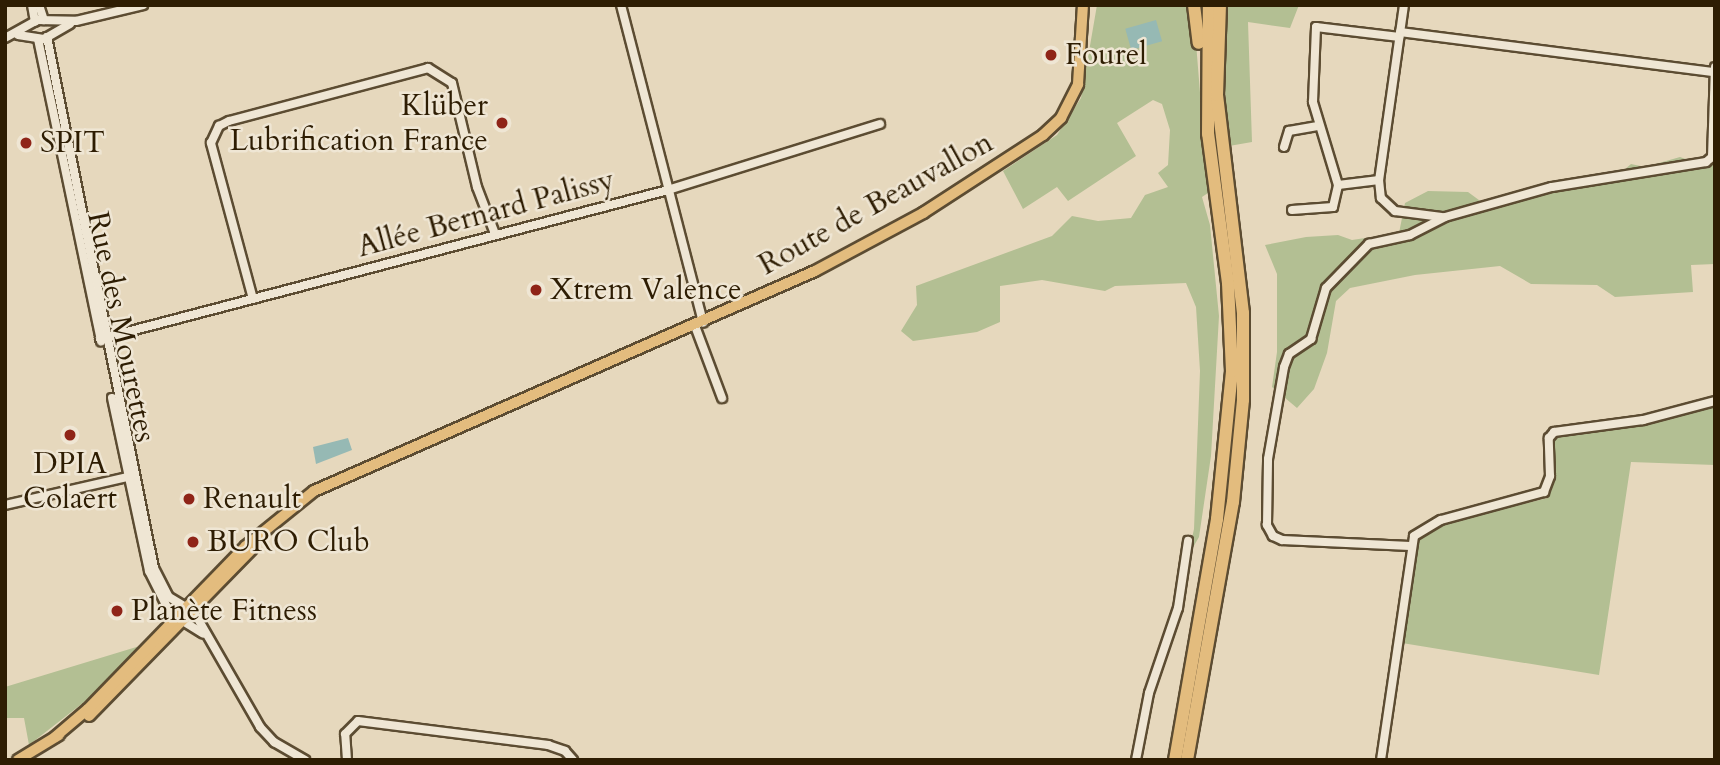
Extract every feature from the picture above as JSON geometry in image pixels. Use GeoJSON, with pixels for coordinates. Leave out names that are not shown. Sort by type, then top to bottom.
{"type":"FeatureCollection","features":[{"type":"Feature","properties":{"kind":"highway"},"geometry":{"type":"LineString","coordinates":[[1174,760],[1217,519],[1230,422],[1230,309],[1194,5]]}},
{"type":"Feature","properties":{"kind":"highway"},"geometry":{"type":"LineString","coordinates":[[1209,5],[1209,134]]}},
{"type":"Feature","properties":{"kind":"highway"},"geometry":{"type":"LineString","coordinates":[[1187,760],[1233,502],[1244,400],[1242,302],[1217,95],[1220,5]]}},
{"type":"Feature","properties":{"kind":"main road"},"geometry":{"type":"LineString","coordinates":[[1083,5],[1084,28]]}},
{"type":"Feature","properties":{"kind":"main road"},"geometry":{"type":"LineString","coordinates":[[1084,28],[1089,5]]}},
{"type":"Feature","properties":{"kind":"main road","name":"Route de Beauvallon"},"geometry":{"type":"LineString","coordinates":[[18,760],[55,737],[180,620],[280,517],[314,491],[354,470],[699,325],[877,239],[1042,135],[1061,118],[1076,90],[1084,28]]}},
{"type":"Feature","properties":{"kind":"street","name":"Rue des Mourettes"},"geometry":{"type":"LineString","coordinates":[[33,5],[41,29]]}},
{"type":"Feature","properties":{"kind":"street","name":"Rue des Mourettes"},"geometry":{"type":"LineString","coordinates":[[39,5],[41,29],[103,338],[154,568],[169,597],[190,609]]}},
{"type":"Feature","properties":{"kind":"street"},"geometry":{"type":"LineString","coordinates":[[5,38],[143,5]]}},
{"type":"Feature","properties":{"kind":"street"},"geometry":{"type":"LineString","coordinates":[[621,5],[699,325],[722,398]]}},
{"type":"Feature","properties":{"kind":"street"},"geometry":{"type":"LineString","coordinates":[[1404,5],[1380,180],[1381,198],[1395,211],[1444,217]]}},
{"type":"Feature","properties":{"kind":"street"},"geometry":{"type":"LineString","coordinates":[[1292,210],[1333,207],[1338,185],[1318,126],[1313,102],[1316,27],[1715,69],[1712,157],[1706,162],[1552,187],[1444,217],[1410,235],[1369,244],[1325,288],[1311,339],[1289,354],[1284,367],[1268,459],[1265,516],[1273,536],[1410,545]]}},
{"type":"Feature","properties":{"kind":"street"},"geometry":{"type":"LineString","coordinates":[[253,299],[211,143],[214,132],[229,121],[428,68],[452,83],[477,187],[495,234]]}},
{"type":"Feature","properties":{"kind":"street","name":"Allée Bernard Palissy"},"geometry":{"type":"LineString","coordinates":[[103,338],[668,190],[880,124]]}},
{"type":"Feature","properties":{"kind":"street"},"geometry":{"type":"LineString","coordinates":[[1284,147],[1289,131],[1318,126]]}},
{"type":"Feature","properties":{"kind":"street"},"geometry":{"type":"LineString","coordinates":[[1338,185],[1380,180]]}},
{"type":"Feature","properties":{"kind":"street"},"geometry":{"type":"LineString","coordinates":[[1381,760],[1410,545],[1421,529],[1441,520],[1544,492],[1550,475],[1548,445],[1554,432],[1643,420],[1715,401]]}},
{"type":"Feature","properties":{"kind":"street","name":"Rue des Mourettes"},"geometry":{"type":"LineString","coordinates":[[132,476],[145,558],[180,620]]}},
{"type":"Feature","properties":{"kind":"street"},"geometry":{"type":"LineString","coordinates":[[5,505],[132,476]]}},
{"type":"Feature","properties":{"kind":"street"},"geometry":{"type":"LineString","coordinates":[[1136,760],[1150,693],[1178,608],[1188,541]]}},
{"type":"Feature","properties":{"kind":"street"},"geometry":{"type":"LineString","coordinates":[[190,609],[260,727],[274,742],[305,760]]}},
{"type":"Feature","properties":{"kind":"street"},"geometry":{"type":"LineString","coordinates":[[180,620],[205,636]]}},
{"type":"Feature","properties":{"kind":"street"},"geometry":{"type":"LineString","coordinates":[[347,760],[345,734],[358,721],[548,745],[573,760]]}},
{"type":"Feature","properties":{"kind":"green space"},"geometry":{"type":"Polygon","coordinates":[[[1097,5],[1190,5],[1195,30],[1208,193],[1202,197],[1210,225],[1219,316],[1211,456],[1199,537],[1188,556],[1194,529],[1200,371],[1196,307],[1186,283],[1115,286],[1105,291],[1042,280],[1000,286],[1000,322],[977,332],[913,341],[901,331],[917,305],[916,286],[1052,236],[1072,216],[1098,221],[1131,218],[1145,195],[1168,187],[1158,173],[1168,165],[1170,130],[1162,104],[1153,100],[1117,123],[1136,156],[1068,201],[1057,187],[1023,209],[1003,171],[1057,135],[1081,98],[1097,5]]]}},
{"type":"Feature","properties":{"kind":"green space"},"geometry":{"type":"Polygon","coordinates":[[[1227,5],[1299,5],[1290,28],[1248,22],[1252,142],[1229,146],[1223,62],[1227,5]]]}},
{"type":"Feature","properties":{"kind":"green space"},"geometry":{"type":"Polygon","coordinates":[[[1715,67],[1715,264],[1691,265],[1693,292],[1615,297],[1597,285],[1531,284],[1500,266],[1415,275],[1350,288],[1336,301],[1327,353],[1314,389],[1297,408],[1272,387],[1277,352],[1277,274],[1265,245],[1306,237],[1338,235],[1352,240],[1399,233],[1405,203],[1428,191],[1468,192],[1483,203],[1498,206],[1623,171],[1631,164],[1645,167],[1680,157],[1691,161],[1712,157],[1715,67]]]}},
{"type":"Feature","properties":{"kind":"green space"},"geometry":{"type":"Polygon","coordinates":[[[1715,401],[1715,465],[1631,462],[1599,675],[1402,643],[1415,544],[1419,535],[1439,524],[1548,498],[1552,489],[1548,445],[1554,432],[1643,420],[1715,401]]]}},
{"type":"Feature","properties":{"kind":"green space"},"geometry":{"type":"Polygon","coordinates":[[[143,645],[102,688],[29,745],[24,718],[5,718],[5,687],[143,645]]]}},
{"type":"Feature","properties":{"kind":"water"},"geometry":{"type":"Polygon","coordinates":[[[1156,20],[1162,41],[1131,50],[1125,29],[1156,20]]]}},
{"type":"Feature","properties":{"kind":"water"},"geometry":{"type":"Polygon","coordinates":[[[348,438],[352,450],[316,464],[313,447],[348,438]]]}},
{"type":"Feature","properties":{"kind":"place","name":"Fourel"},"geometry":{"type":"Point","coordinates":[1051,55]}},
{"type":"Feature","properties":{"kind":"place","name":"Klüber Lubrification France"},"geometry":{"type":"Point","coordinates":[502,123]}},
{"type":"Feature","properties":{"kind":"place","name":"SPIT"},"geometry":{"type":"Point","coordinates":[26,143]}},
{"type":"Feature","properties":{"kind":"place","name":"Xtrem Valence"},"geometry":{"type":"Point","coordinates":[536,290]}},
{"type":"Feature","properties":{"kind":"place","name":"DPIA Colaert"},"geometry":{"type":"Point","coordinates":[70,435]}},
{"type":"Feature","properties":{"kind":"place","name":"Renault"},"geometry":{"type":"Point","coordinates":[189,499]}},
{"type":"Feature","properties":{"kind":"place","name":"BURO Club"},"geometry":{"type":"Point","coordinates":[193,542]}},
{"type":"Feature","properties":{"kind":"place","name":"Planète Fitness"},"geometry":{"type":"Point","coordinates":[117,611]}}]}
